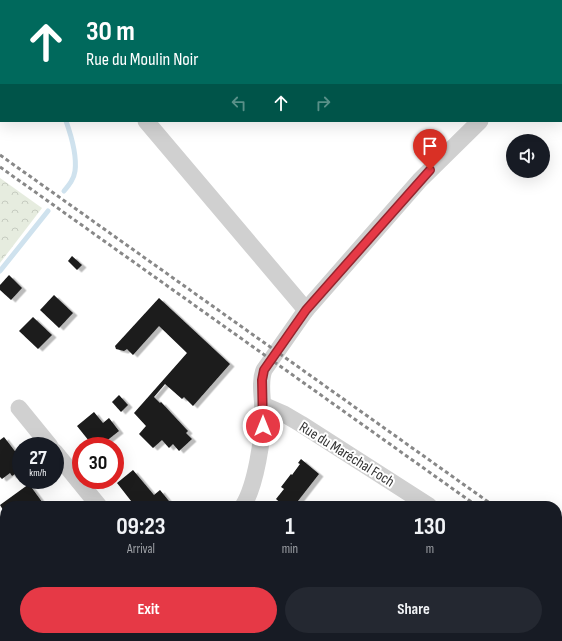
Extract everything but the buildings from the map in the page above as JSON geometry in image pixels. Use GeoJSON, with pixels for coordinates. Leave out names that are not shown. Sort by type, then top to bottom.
{"type":"FeatureCollection","features":[{"type":"Feature","properties":{"kind":"street"},"geometry":{"type":"LineString","coordinates":[[147,122],[306,310]]}},
{"type":"Feature","properties":{"kind":"street"},"geometry":{"type":"LineString","coordinates":[[246,501],[249,497],[261,445],[263,426],[262,376],[264,370],[306,310],[420,180],[479,122]]}},
{"type":"Feature","properties":{"kind":"street","name":"Rue du Maréchal Foch"},"geometry":{"type":"LineString","coordinates":[[263,405],[284,414],[421,501]]}},
{"type":"Feature","properties":{"kind":"street"},"geometry":{"type":"LineString","coordinates":[[19,408],[43,437]]}},
{"type":"Feature","properties":{"kind":"street"},"geometry":{"type":"LineString","coordinates":[[64,463],[95,501]]}},
{"type":"Feature","properties":{"kind":"green space"},"geometry":{"type":"Polygon","coordinates":[[[0,178],[42,208],[0,263],[0,178]]]}},
{"type":"Feature","properties":{"kind":"waterway"},"geometry":{"type":"LineString","coordinates":[[64,191],[74,177],[75,171],[73,146],[66,122]]}},
{"type":"Feature","properties":{"kind":"waterway"},"geometry":{"type":"LineString","coordinates":[[0,271],[48,211]]}},
{"type":"Feature","properties":{"kind":"railway"},"geometry":{"type":"LineString","coordinates":[[0,155],[487,501]]}},
{"type":"Feature","properties":{"kind":"railway"},"geometry":{"type":"LineString","coordinates":[[0,167],[470,501]]}},
{"type":"Feature","properties":{"kind":"route"},"geometry":{"type":"LineString","coordinates":[[263,426],[262,376],[276,351],[306,310],[430,170]]}}]}
